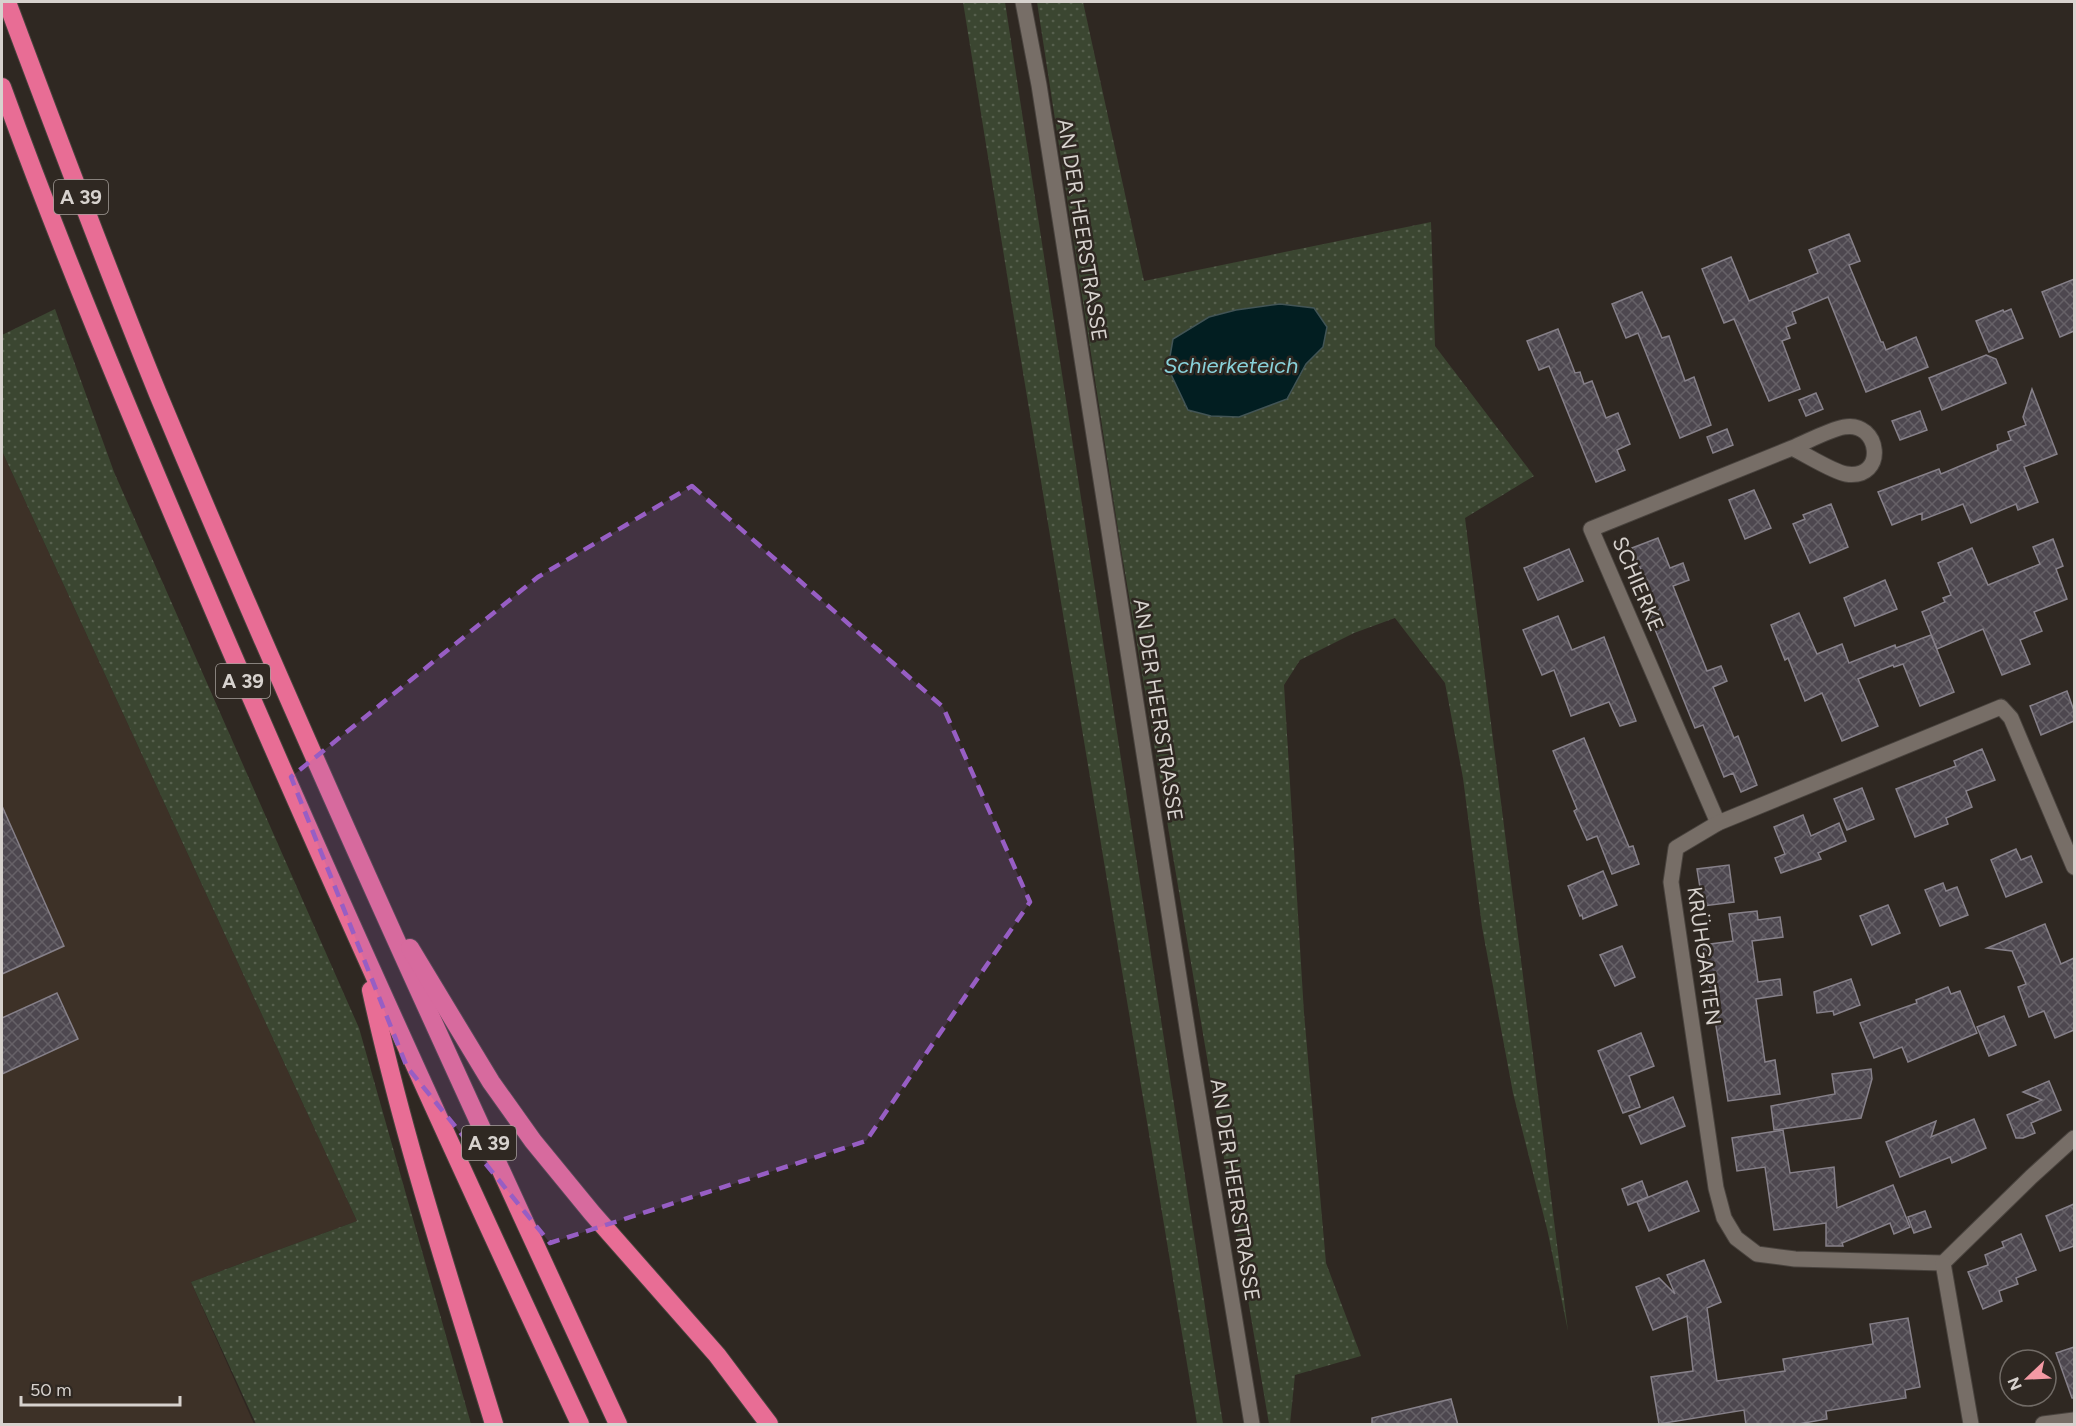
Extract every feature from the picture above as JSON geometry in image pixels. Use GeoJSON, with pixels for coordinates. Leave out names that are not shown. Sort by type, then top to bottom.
{"type":"FeatureCollection","features":[{"type":"Feature","properties":{"kind":"highway","name":"A 39"},"geometry":{"type":"LineString","coordinates":[[7,2],[158,392],[360,862],[618,1425]]}},
{"type":"Feature","properties":{"kind":"highway","name":"A 39"},"geometry":{"type":"LineString","coordinates":[[2,87],[126,405],[264,731],[364,956],[580,1425]]}},
{"type":"Feature","properties":{"kind":"highway"},"geometry":{"type":"LineString","coordinates":[[360,862],[485,1072],[533,1142],[592,1213],[717,1354],[769,1425]]}},
{"type":"Feature","properties":{"kind":"highway"},"geometry":{"type":"LineString","coordinates":[[364,956],[386,1057],[413,1158],[494,1425]]}},
{"type":"Feature","properties":{"kind":"street","name":"AN DER HEERSTRASSE"},"geometry":{"type":"LineString","coordinates":[[1023,2],[1039,85],[1187,1030],[1252,1425]]}},
{"type":"Feature","properties":{"kind":"street","name":"SCHIERKE"},"geometry":{"type":"LineString","coordinates":[[1718,823],[1591,529],[1845,426],[1859,429],[1870,436],[1875,449],[1875,461],[1868,469],[1857,474],[1844,474],[1792,448]]}},
{"type":"Feature","properties":{"kind":"street","name":"KRÜHGARTEN"},"geometry":{"type":"LineString","coordinates":[[1943,1263],[1795,1259],[1757,1254],[1736,1238],[1724,1218],[1716,1188],[1671,882],[1676,848],[1718,823],[2001,707],[2011,718],[2074,867]]}},
{"type":"Feature","properties":{"kind":"street"},"geometry":{"type":"LineString","coordinates":[[1971,1425],[1943,1263],[2074,1138]]}},
{"type":"Feature","properties":{"kind":"street"},"geometry":{"type":"LineString","coordinates":[[2043,1425],[2074,1420]]}},
{"type":"Feature","properties":{"kind":"highlighted area"},"geometry":{"type":"Polygon","coordinates":[[[692,486],[943,707],[1030,902],[866,1141],[550,1243],[407,1067],[291,777],[538,577],[692,486]]]}},
{"type":"Feature","properties":{"kind":"shaded area"},"geometry":{"type":"Polygon","coordinates":[[[2,451],[357,1221],[191,1282],[254,1424],[2,1424],[2,451]]]}},
{"type":"Feature","properties":{"kind":"green space"},"geometry":{"type":"Polygon","coordinates":[[[963,2],[1005,2],[1223,1424],[1197,1424],[963,2]]]}},
{"type":"Feature","properties":{"kind":"green space"},"geometry":{"type":"Polygon","coordinates":[[[1037,2],[1083,2],[1144,281],[1431,222],[1435,346],[1534,476],[1465,518],[1568,1331],[1548,1233],[1513,1093],[1482,927],[1463,778],[1445,683],[1395,618],[1354,633],[1300,660],[1284,685],[1304,1013],[1326,1263],[1361,1356],[1295,1375],[1290,1424],[1269,1424],[1121,549],[1037,2]]]}},
{"type":"Feature","properties":{"kind":"green space"},"geometry":{"type":"Polygon","coordinates":[[[55,309],[114,472],[359,1028],[471,1424],[256,1424],[191,1282],[357,1221],[2,451],[2,335],[55,309]]]}},
{"type":"Feature","properties":{"kind":"water","name":"Schierketeich"},"geometry":{"type":"Polygon","coordinates":[[[1280,304],[1314,308],[1327,327],[1323,347],[1306,364],[1287,399],[1239,417],[1211,416],[1188,410],[1168,368],[1173,339],[1209,317],[1236,310],[1280,304]]]}},
{"type":"Feature","properties":{"kind":"building"},"geometry":{"type":"Polygon","coordinates":[[[1849,234],[1860,261],[1849,265],[1881,342],[1886,350],[1916,337],[1928,367],[1866,392],[1828,297],[1792,312],[1796,323],[1786,327],[1790,338],[1782,341],[1800,389],[1769,401],[1734,319],[1724,323],[1702,269],[1731,257],[1749,301],[1818,273],[1809,250],[1849,234]]]}},
{"type":"Feature","properties":{"kind":"building"},"geometry":{"type":"Polygon","coordinates":[[[2074,279],[2074,331],[2060,337],[2042,292],[2074,279]]]}},
{"type":"Feature","properties":{"kind":"building"},"geometry":{"type":"Polygon","coordinates":[[[1642,292],[1662,338],[1669,336],[1685,381],[1694,377],[1711,425],[1680,438],[1638,333],[1626,338],[1612,304],[1642,292]]]}},
{"type":"Feature","properties":{"kind":"building"},"geometry":{"type":"Polygon","coordinates":[[[2011,309],[2023,338],[1989,352],[1976,321],[2011,309]]]}},
{"type":"Feature","properties":{"kind":"building"},"geometry":{"type":"Polygon","coordinates":[[[1558,329],[1575,373],[1580,372],[1584,384],[1592,381],[1606,418],[1618,413],[1630,444],[1617,450],[1625,470],[1596,482],[1549,366],[1539,370],[1527,341],[1558,329]]]}},
{"type":"Feature","properties":{"kind":"building"},"geometry":{"type":"Polygon","coordinates":[[[1986,355],[1996,359],[2006,383],[1942,410],[1929,378],[1986,355]]]}},
{"type":"Feature","properties":{"kind":"building"},"geometry":{"type":"Polygon","coordinates":[[[2032,389],[2057,454],[2024,467],[2038,502],[2018,510],[2016,504],[1971,523],[1963,504],[1922,520],[1922,513],[1892,525],[1878,492],[1939,469],[1941,474],[1998,450],[1997,445],[2011,440],[2008,432],[2026,425],[2023,417],[2032,389]]]}},
{"type":"Feature","properties":{"kind":"building"},"geometry":{"type":"Polygon","coordinates":[[[1816,393],[1823,409],[1806,416],[1799,400],[1816,393]]]}},
{"type":"Feature","properties":{"kind":"building"},"geometry":{"type":"Polygon","coordinates":[[[1920,411],[1927,430],[1900,440],[1892,421],[1920,411]]]}},
{"type":"Feature","properties":{"kind":"building"},"geometry":{"type":"Polygon","coordinates":[[[1727,429],[1733,445],[1713,453],[1707,437],[1727,429]]]}},
{"type":"Feature","properties":{"kind":"building"},"geometry":{"type":"Polygon","coordinates":[[[1754,490],[1771,528],[1745,539],[1729,500],[1754,490]]]}},
{"type":"Feature","properties":{"kind":"building"},"geometry":{"type":"Polygon","coordinates":[[[1831,504],[1848,547],[1810,563],[1793,524],[1805,519],[1803,515],[1831,504]]]}},
{"type":"Feature","properties":{"kind":"building"},"geometry":{"type":"Polygon","coordinates":[[[1658,538],[1670,568],[1683,563],[1689,580],[1673,586],[1707,671],[1721,666],[1727,681],[1713,687],[1734,738],[1738,736],[1757,785],[1741,792],[1733,773],[1724,777],[1703,725],[1695,728],[1643,600],[1652,596],[1632,548],[1658,538]]]}},
{"type":"Feature","properties":{"kind":"building"},"geometry":{"type":"Polygon","coordinates":[[[2053,539],[2063,566],[2056,569],[2067,599],[2034,612],[2042,631],[2020,640],[2030,664],[2002,675],[1983,629],[1937,649],[1922,612],[1945,602],[1943,598],[1951,595],[1938,563],[1972,548],[1988,585],[2040,564],[2033,547],[2053,539]]]}},
{"type":"Feature","properties":{"kind":"building"},"geometry":{"type":"Polygon","coordinates":[[[1569,549],[1583,581],[1538,600],[1524,568],[1569,549]]]}},
{"type":"Feature","properties":{"kind":"building"},"geometry":{"type":"Polygon","coordinates":[[[1885,580],[1897,609],[1855,626],[1844,598],[1885,580]]]}},
{"type":"Feature","properties":{"kind":"building"},"geometry":{"type":"Polygon","coordinates":[[[1799,613],[1817,654],[1842,644],[1849,663],[1895,645],[1896,648],[1931,635],[1954,692],[1920,706],[1903,664],[1894,667],[1893,665],[1858,679],[1878,726],[1842,741],[1822,693],[1805,701],[1788,658],[1785,660],[1771,625],[1799,613]]]}},
{"type":"Feature","properties":{"kind":"building"},"geometry":{"type":"Polygon","coordinates":[[[1558,616],[1572,650],[1604,637],[1636,721],[1620,726],[1609,702],[1571,716],[1554,670],[1542,675],[1523,630],[1558,616]]]}},
{"type":"Feature","properties":{"kind":"building"},"geometry":{"type":"Polygon","coordinates":[[[2067,691],[2074,711],[2074,721],[2041,735],[2030,706],[2067,691]]]}},
{"type":"Feature","properties":{"kind":"building"},"geometry":{"type":"Polygon","coordinates":[[[1584,738],[1629,847],[1633,846],[1639,864],[1612,874],[1597,836],[1587,840],[1553,751],[1584,738]]]}},
{"type":"Feature","properties":{"kind":"building"},"geometry":{"type":"Polygon","coordinates":[[[1982,749],[1995,780],[1966,791],[1972,807],[1946,818],[1948,824],[1915,837],[1896,789],[1956,766],[1954,761],[1982,749]]]}},
{"type":"Feature","properties":{"kind":"building"},"geometry":{"type":"Polygon","coordinates":[[[1862,788],[1874,819],[1847,830],[1834,799],[1862,788]]]}},
{"type":"Feature","properties":{"kind":"building"},"geometry":{"type":"Polygon","coordinates":[[[2,806],[64,946],[2,974],[2,806]]]}},
{"type":"Feature","properties":{"kind":"building"},"geometry":{"type":"Polygon","coordinates":[[[1803,815],[1811,836],[1839,823],[1846,841],[1818,853],[1821,859],[1781,873],[1775,858],[1785,854],[1774,827],[1803,815]]]}},
{"type":"Feature","properties":{"kind":"building"},"geometry":{"type":"Polygon","coordinates":[[[2016,849],[2021,860],[2031,856],[2042,882],[2006,897],[1991,860],[2016,849]]]}},
{"type":"Feature","properties":{"kind":"building"},"geometry":{"type":"Polygon","coordinates":[[[1729,865],[1734,902],[1703,906],[1697,869],[1729,865]]]}},
{"type":"Feature","properties":{"kind":"building"},"geometry":{"type":"Polygon","coordinates":[[[1603,871],[1617,905],[1583,919],[1568,886],[1603,871]]]}},
{"type":"Feature","properties":{"kind":"building"},"geometry":{"type":"Polygon","coordinates":[[[1943,883],[1946,891],[1957,887],[1968,915],[1940,926],[1925,890],[1943,883]]]}},
{"type":"Feature","properties":{"kind":"building"},"geometry":{"type":"Polygon","coordinates":[[[1888,905],[1900,933],[1872,945],[1860,916],[1888,905]]]}},
{"type":"Feature","properties":{"kind":"building"},"geometry":{"type":"Polygon","coordinates":[[[1757,911],[1758,920],[1780,917],[1783,937],[1752,941],[1758,982],[1780,979],[1782,995],[1756,999],[1765,1062],[1775,1060],[1780,1094],[1728,1101],[1703,945],[1733,941],[1729,914],[1757,911]]]}},
{"type":"Feature","properties":{"kind":"building"},"geometry":{"type":"Polygon","coordinates":[[[2045,924],[2061,964],[2074,958],[2074,1030],[2055,1038],[2044,1011],[2029,1017],[2018,987],[2026,984],[2012,951],[1987,948],[2045,924]]]}},
{"type":"Feature","properties":{"kind":"building"},"geometry":{"type":"Polygon","coordinates":[[[1622,946],[1635,977],[1615,986],[1600,955],[1622,946]]]}},
{"type":"Feature","properties":{"kind":"building"},"geometry":{"type":"Polygon","coordinates":[[[1851,979],[1860,1005],[1834,1015],[1833,1011],[1817,1013],[1814,992],[1851,979]]]}},
{"type":"Feature","properties":{"kind":"building"},"geometry":{"type":"Polygon","coordinates":[[[1948,987],[1951,994],[1960,991],[1977,1033],[1908,1062],[1902,1047],[1874,1058],[1860,1023],[1917,1003],[1916,1000],[1948,987]]]}},
{"type":"Feature","properties":{"kind":"building"},"geometry":{"type":"Polygon","coordinates":[[[57,993],[78,1039],[2,1074],[2,1018],[57,993]]]}},
{"type":"Feature","properties":{"kind":"building"},"geometry":{"type":"Polygon","coordinates":[[[2004,1016],[2016,1045],[1989,1056],[1977,1027],[2004,1016]]]}},
{"type":"Feature","properties":{"kind":"building"},"geometry":{"type":"Polygon","coordinates":[[[1641,1033],[1654,1066],[1629,1076],[1640,1107],[1623,1113],[1598,1051],[1641,1033]]]}},
{"type":"Feature","properties":{"kind":"building"},"geometry":{"type":"Polygon","coordinates":[[[1871,1069],[1872,1079],[1861,1118],[1774,1130],[1771,1106],[1835,1094],[1832,1074],[1871,1069]]]}},
{"type":"Feature","properties":{"kind":"building"},"geometry":{"type":"Polygon","coordinates":[[[2049,1081],[2061,1110],[2031,1123],[2035,1133],[2016,1138],[2007,1115],[2042,1100],[2023,1092],[2049,1081]]]}},
{"type":"Feature","properties":{"kind":"building"},"geometry":{"type":"Polygon","coordinates":[[[1673,1097],[1685,1126],[1641,1144],[1629,1116],[1673,1097]]]}},
{"type":"Feature","properties":{"kind":"building"},"geometry":{"type":"Polygon","coordinates":[[[1974,1119],[1986,1148],[1952,1163],[1950,1157],[1900,1177],[1886,1142],[1936,1121],[1931,1137],[1974,1119]]]}},
{"type":"Feature","properties":{"kind":"building"},"geometry":{"type":"Polygon","coordinates":[[[1783,1130],[1790,1173],[1834,1167],[1837,1208],[1893,1185],[1910,1227],[1894,1234],[1890,1223],[1842,1243],[1843,1246],[1826,1246],[1826,1223],[1774,1230],[1765,1167],[1737,1171],[1732,1138],[1783,1130]]]}},
{"type":"Feature","properties":{"kind":"building"},"geometry":{"type":"Polygon","coordinates":[[[1642,1181],[1648,1197],[1628,1205],[1622,1189],[1642,1181]]]}},
{"type":"Feature","properties":{"kind":"building"},"geometry":{"type":"Polygon","coordinates":[[[1687,1181],[1699,1211],[1649,1231],[1637,1202],[1687,1181]]]}},
{"type":"Feature","properties":{"kind":"building"},"geometry":{"type":"Polygon","coordinates":[[[2074,1204],[2074,1246],[2060,1251],[2046,1216],[2074,1204]]]}},
{"type":"Feature","properties":{"kind":"building"},"geometry":{"type":"Polygon","coordinates":[[[1925,1211],[1931,1227],[1914,1233],[1908,1217],[1925,1211]]]}},
{"type":"Feature","properties":{"kind":"building"},"geometry":{"type":"Polygon","coordinates":[[[2021,1234],[2036,1270],[2016,1278],[2018,1284],[1999,1291],[2002,1301],[1983,1309],[1968,1272],[1988,1265],[1985,1255],[2004,1247],[2002,1242],[2021,1234]]]}},
{"type":"Feature","properties":{"kind":"building"},"geometry":{"type":"Polygon","coordinates":[[[1704,1260],[1721,1302],[1707,1308],[1717,1381],[1785,1371],[1783,1359],[1873,1344],[1870,1324],[1908,1318],[1920,1387],[1905,1390],[1906,1398],[1826,1411],[1827,1419],[1793,1425],[1746,1425],[1744,1410],[1659,1424],[1651,1377],[1693,1371],[1687,1316],[1653,1330],[1636,1287],[1659,1278],[1675,1294],[1667,1275],[1704,1260]]]}},
{"type":"Feature","properties":{"kind":"building"},"geometry":{"type":"Polygon","coordinates":[[[2074,1347],[2074,1398],[2072,1398],[2058,1359],[2058,1352],[2074,1347]]]}},
{"type":"Feature","properties":{"kind":"building"},"geometry":{"type":"Polygon","coordinates":[[[1451,1399],[1458,1425],[1372,1425],[1372,1418],[1451,1399]]]}}]}
